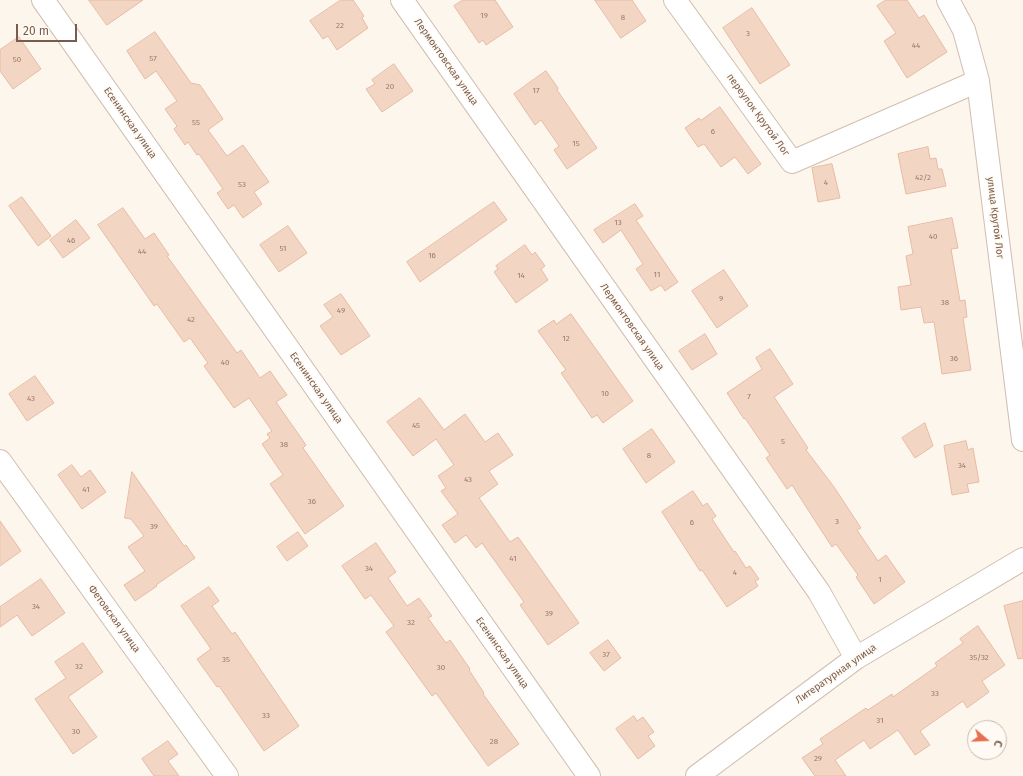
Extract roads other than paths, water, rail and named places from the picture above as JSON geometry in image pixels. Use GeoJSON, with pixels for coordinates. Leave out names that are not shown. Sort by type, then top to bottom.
{"type":"FeatureCollection","features":[{"type":"Feature","properties":{"kind":"street","name":"Есенинская улица"},"geometry":{"type":"LineString","coordinates":[[44,0],[589,776]]}},
{"type":"Feature","properties":{"kind":"street","name":"Лермонтовская улица"},"geometry":{"type":"LineString","coordinates":[[402,0],[819,592],[856,658]]}},
{"type":"Feature","properties":{"kind":"street","name":"переулок Крутой Лог"},"geometry":{"type":"LineString","coordinates":[[675,0],[792,162],[978,81]]}},
{"type":"Feature","properties":{"kind":"street","name":"улица Крутой Лог"},"geometry":{"type":"LineString","coordinates":[[948,0],[964,30],[978,81],[1023,440]]}},
{"type":"Feature","properties":{"kind":"street","name":"Фетовская улица"},"geometry":{"type":"LineString","coordinates":[[0,461],[227,776]]}},
{"type":"Feature","properties":{"kind":"street","name":"Литературная улица"},"geometry":{"type":"LineString","coordinates":[[697,776],[856,658],[1023,559]]}}]}
